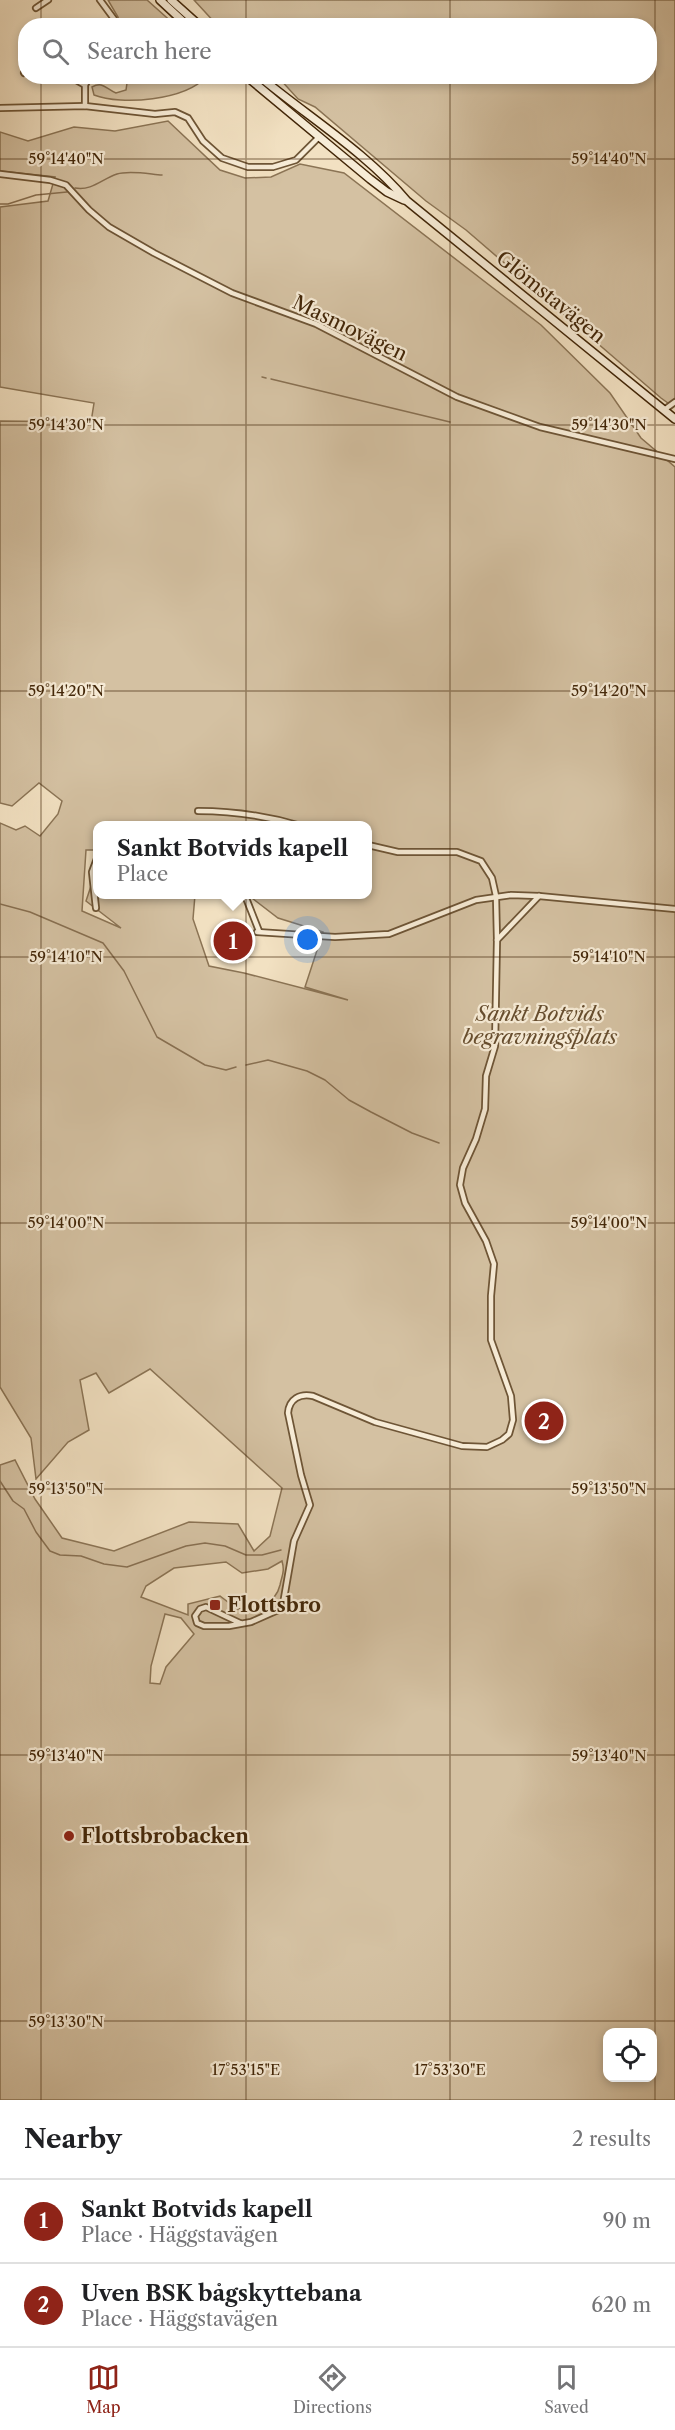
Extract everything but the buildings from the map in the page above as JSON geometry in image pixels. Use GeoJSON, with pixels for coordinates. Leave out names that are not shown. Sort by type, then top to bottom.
{"type":"FeatureCollection","features":[{"type":"Feature","properties":{"kind":"main road"},"geometry":{"type":"LineString","coordinates":[[160,0],[179,18]]}},
{"type":"Feature","properties":{"kind":"main road"},"geometry":{"type":"LineString","coordinates":[[171,0],[191,18]]}},
{"type":"Feature","properties":{"kind":"main road"},"geometry":{"type":"LineString","coordinates":[[255,84],[318,138],[387,192],[407,201]]}},
{"type":"Feature","properties":{"kind":"main road"},"geometry":{"type":"LineString","coordinates":[[269,84],[392,183],[407,201]]}},
{"type":"Feature","properties":{"kind":"main road"},"geometry":{"type":"LineString","coordinates":[[314,120],[319,130],[318,138]]}},
{"type":"Feature","properties":{"kind":"main road"},"geometry":{"type":"LineString","coordinates":[[318,138],[326,135],[358,160],[367,163]]}},
{"type":"Feature","properties":{"kind":"main road","name":"Glömstavägen"},"geometry":{"type":"LineString","coordinates":[[407,201],[675,419]]}},
{"type":"Feature","properties":{"kind":"street"},"geometry":{"type":"LineString","coordinates":[[36,8],[48,0]]}},
{"type":"Feature","properties":{"kind":"street"},"geometry":{"type":"LineString","coordinates":[[100,0],[113,18]]}},
{"type":"Feature","properties":{"kind":"street"},"geometry":{"type":"LineString","coordinates":[[85,85],[85,106]]}},
{"type":"Feature","properties":{"kind":"street"},"geometry":{"type":"LineString","coordinates":[[0,108],[85,106],[155,114],[175,112],[188,118],[203,141],[222,158],[248,167],[273,167],[296,160],[318,138]]}},
{"type":"Feature","properties":{"kind":"street","name":"Masmovägen"},"geometry":{"type":"LineString","coordinates":[[0,174],[50,180],[66,185],[89,210],[109,227],[154,253],[232,293],[316,324],[464,400],[540,427],[675,459]]}},
{"type":"Feature","properties":{"kind":"street"},"geometry":{"type":"LineString","coordinates":[[664,410],[675,402]]}},
{"type":"Feature","properties":{"kind":"street"},"geometry":{"type":"LineString","coordinates":[[198,811],[221,811],[286,821]]}},
{"type":"Feature","properties":{"kind":"street"},"geometry":{"type":"LineString","coordinates":[[240,1623],[206,1607],[200,1609],[195,1616],[197,1623],[204,1626],[229,1626],[251,1622],[272,1614],[283,1604],[294,1541],[310,1505],[288,1413],[292,1402],[302,1394],[313,1396],[375,1422],[462,1446],[487,1447],[502,1440],[512,1427],[511,1396],[491,1340],[494,1264],[486,1241],[465,1203],[460,1185],[463,1168],[476,1139],[485,1109],[486,1076],[495,1046],[497,940],[496,896],[492,878],[481,861],[457,852],[398,852],[372,846]]}},
{"type":"Feature","properties":{"kind":"street"},"geometry":{"type":"LineString","coordinates":[[246,899],[258,931],[335,937],[389,934],[476,900],[496,896],[539,896],[675,909]]}},
{"type":"Feature","properties":{"kind":"street"},"geometry":{"type":"LineString","coordinates":[[497,940],[539,896]]}},
{"type":"Feature","properties":{"kind":"street"},"geometry":{"type":"LineString","coordinates":[[95,899],[96,908]]}},
{"type":"Feature","properties":{"kind":"green space"},"geometry":{"type":"Polygon","coordinates":[[[108,0],[147,0],[167,18],[118,18],[108,0]]]}},
{"type":"Feature","properties":{"kind":"green space"},"geometry":{"type":"Polygon","coordinates":[[[194,0],[675,0],[675,405],[672,406],[661,398],[466,230],[426,201],[315,107],[298,99],[284,84],[657,84],[657,18],[211,18],[194,0]]]}},
{"type":"Feature","properties":{"kind":"green space"},"geometry":{"type":"Polygon","coordinates":[[[127,84],[197,84],[169,96],[136,100],[120,100],[94,95],[92,87],[104,86],[116,93],[126,90],[127,84]]]}},
{"type":"Feature","properties":{"kind":"green space","name":"Sankt Botvids begravningsplats"},"geometry":{"type":"Polygon","coordinates":[[[168,121],[220,170],[245,178],[271,177],[300,164],[344,173],[541,325],[610,393],[641,438],[675,467],[675,2100],[0,2100],[0,1465],[15,1460],[35,1499],[62,1538],[114,1551],[189,1522],[238,1524],[254,1551],[270,1536],[282,1488],[150,1369],[109,1393],[96,1373],[80,1380],[89,1430],[68,1442],[36,1479],[31,1438],[0,1387],[0,823],[16,830],[25,826],[40,836],[58,814],[62,801],[39,783],[12,806],[0,803],[0,421],[91,422],[94,403],[0,387],[0,207],[48,201],[55,177],[0,171],[0,132],[28,141],[74,127],[115,131],[168,121]],[[93,821],[93,850],[86,850],[82,911],[121,928],[86,901],[93,880],[93,899],[195,899],[193,919],[209,966],[348,1000],[305,987],[323,932],[278,918],[253,899],[372,899],[372,821],[93,821]],[[282,1561],[268,1569],[242,1573],[226,1562],[174,1568],[146,1586],[141,1597],[188,1615],[188,1604],[220,1596],[237,1609],[258,1606],[274,1597],[280,1585],[282,1561]],[[165,1614],[151,1666],[150,1683],[160,1684],[166,1667],[194,1634],[181,1618],[165,1614]]]}},
{"type":"Feature","properties":{"kind":"waterway"},"geometry":{"type":"LineString","coordinates":[[75,188],[87,188],[122,173],[162,175]]}},
{"type":"Feature","properties":{"kind":"waterway"},"geometry":{"type":"LineString","coordinates":[[0,204],[8,204],[36,195],[67,192]]}},
{"type":"Feature","properties":{"kind":"waterway"},"geometry":{"type":"LineString","coordinates":[[262,377],[266,378]]}},
{"type":"Feature","properties":{"kind":"waterway"},"geometry":{"type":"LineString","coordinates":[[271,379],[450,422]]}},
{"type":"Feature","properties":{"kind":"waterway"},"geometry":{"type":"LineString","coordinates":[[0,904],[30,912],[103,943],[124,971],[157,1037],[205,1065],[226,1070],[236,1067]]}},
{"type":"Feature","properties":{"kind":"waterway"},"geometry":{"type":"LineString","coordinates":[[246,1065],[268,1060],[307,1071],[325,1080],[349,1100],[412,1133],[439,1143]]}},
{"type":"Feature","properties":{"kind":"waterway"},"geometry":{"type":"LineString","coordinates":[[0,1481],[13,1501],[24,1509],[36,1532],[50,1551],[60,1555],[81,1556],[104,1564],[127,1567],[186,1546],[205,1543],[225,1546],[246,1555],[262,1555],[281,1550]]}},
{"type":"Feature","properties":{"kind":"place","name":"Sankt Botvids kapell"},"geometry":{"type":"Point","coordinates":[233,941]}},
{"type":"Feature","properties":{"kind":"place","name":"Uven BSK bågskyttebana"},"geometry":{"type":"Point","coordinates":[544,1421]}},
{"type":"Feature","properties":{"kind":"place","name":"Flottsbro"},"geometry":{"type":"Point","coordinates":[215,1605]}},
{"type":"Feature","properties":{"kind":"place","name":"Flottsbrobacken"},"geometry":{"type":"Point","coordinates":[69,1836]}}]}
